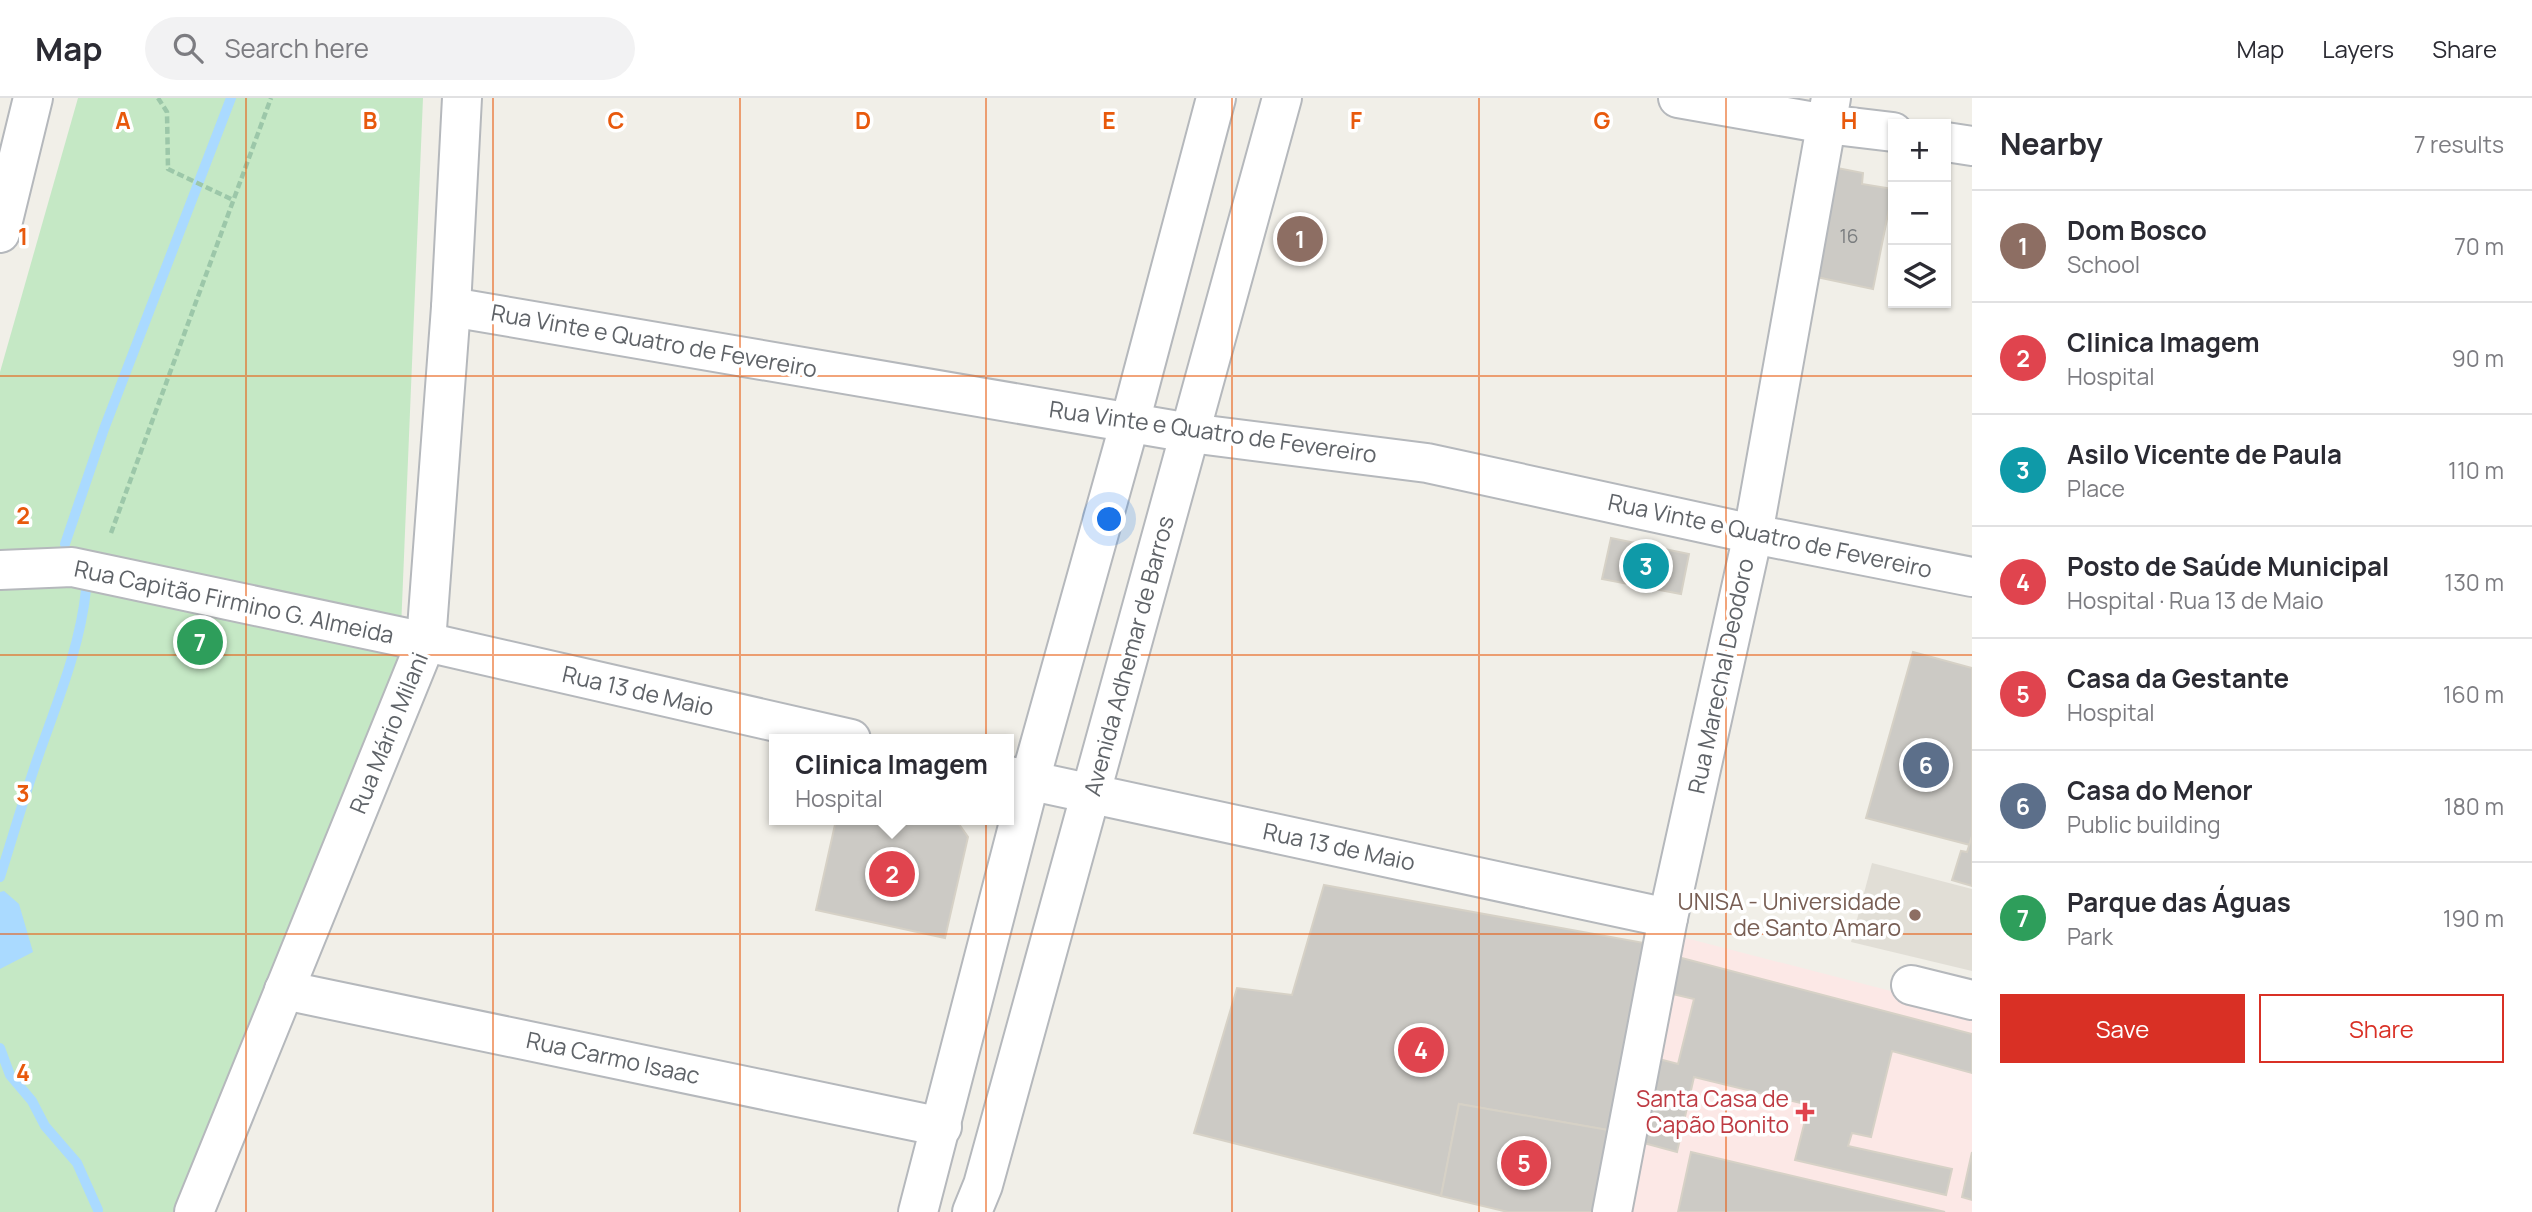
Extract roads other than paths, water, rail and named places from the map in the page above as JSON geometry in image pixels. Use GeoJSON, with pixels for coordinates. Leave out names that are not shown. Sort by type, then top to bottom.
{"type":"FeatureCollection","features":[{"type":"Feature","properties":{"kind":"street"},"geometry":{"type":"LineString","coordinates":[[0,233],[11,144],[33,98]]}},
{"type":"Feature","properties":{"kind":"street","name":"Rua Mário Milani"},"geometry":{"type":"LineString","coordinates":[[194,1212],[426,642],[451,307],[461,98]]}},
{"type":"Feature","properties":{"kind":"street"},"geometry":{"type":"LineString","coordinates":[[1014,805],[1130,422],[1216,98]]}},
{"type":"Feature","properties":{"kind":"street","name":"Avenida Adhemar de Barros"},"geometry":{"type":"LineString","coordinates":[[972,1212],[983,1185],[1282,98]]}},
{"type":"Feature","properties":{"kind":"street"},"geometry":{"type":"LineString","coordinates":[[1678,98],[1829,111],[1888,130]]}},
{"type":"Feature","properties":{"kind":"street","name":"Rua Marechal Deodoro"},"geometry":{"type":"LineString","coordinates":[[1612,1212],[1668,918],[1753,534],[1829,111]]}},
{"type":"Feature","properties":{"kind":"street"},"geometry":{"type":"LineString","coordinates":[[1951,143],[1972,146]]}},
{"type":"Feature","properties":{"kind":"street","name":"Rua Vinte e Quatro de Fevereiro"},"geometry":{"type":"LineString","coordinates":[[451,307],[1190,433],[1427,463],[1753,534],[1972,577]]}},
{"type":"Feature","properties":{"kind":"street","name":"Rua Capitão Firmino G. Almeida"},"geometry":{"type":"LineString","coordinates":[[0,570],[72,567],[426,642]]}},
{"type":"Feature","properties":{"kind":"street","name":"Rua 13 de Maio"},"geometry":{"type":"LineString","coordinates":[[426,642],[829,734]]}},
{"type":"Feature","properties":{"kind":"street","name":"Rua 13 de Maio"},"geometry":{"type":"LineString","coordinates":[[1020,778],[1668,918]]}},
{"type":"Feature","properties":{"kind":"street"},"geometry":{"type":"LineString","coordinates":[[918,1212],[942,1127],[1009,825]]}},
{"type":"Feature","properties":{"kind":"street"},"geometry":{"type":"LineString","coordinates":[[1911,985],[1972,1000]]}},
{"type":"Feature","properties":{"kind":"street","name":"Rua Carmo Isaac"},"geometry":{"type":"LineString","coordinates":[[284,990],[942,1127]]}},
{"type":"Feature","properties":{"kind":"water"},"geometry":{"type":"Polygon","coordinates":[[[4,891],[19,904],[33,952],[0,969],[0,892],[4,891]]]}},
{"type":"Feature","properties":{"kind":"waterway"},"geometry":{"type":"LineString","coordinates":[[65,544],[104,429],[231,98]]}},
{"type":"Feature","properties":{"kind":"waterway"},"geometry":{"type":"LineString","coordinates":[[0,877],[74,653],[86,590]]}},
{"type":"Feature","properties":{"kind":"waterway"},"geometry":{"type":"LineString","coordinates":[[0,1048],[10,1075],[32,1101],[45,1126],[77,1163],[98,1210]]}},
{"type":"Feature","properties":{"kind":"place","name":"Dom Bosco"},"geometry":{"type":"Point","coordinates":[1300,239]}},
{"type":"Feature","properties":{"kind":"place","name":"Asilo Vicente de Paula"},"geometry":{"type":"Point","coordinates":[1646,566]}},
{"type":"Feature","properties":{"kind":"place","name":"Parque das Águas"},"geometry":{"type":"Point","coordinates":[200,642]}},
{"type":"Feature","properties":{"kind":"place","name":"Casa do Menor"},"geometry":{"type":"Point","coordinates":[1926,765]}},
{"type":"Feature","properties":{"kind":"place","name":"Clinica Imagem"},"geometry":{"type":"Point","coordinates":[892,874]}},
{"type":"Feature","properties":{"kind":"place","name":"UNISA - Universidade de Santo Amaro"},"geometry":{"type":"Point","coordinates":[1915,915]}},
{"type":"Feature","properties":{"kind":"place","name":"Posto de Saúde Municipal"},"geometry":{"type":"Point","coordinates":[1421,1050]}},
{"type":"Feature","properties":{"kind":"place","name":"Santa Casa de Capão Bonito"},"geometry":{"type":"Point","coordinates":[1805,1112]}},
{"type":"Feature","properties":{"kind":"place","name":"Casa da Gestante"},"geometry":{"type":"Point","coordinates":[1524,1163]}}]}
